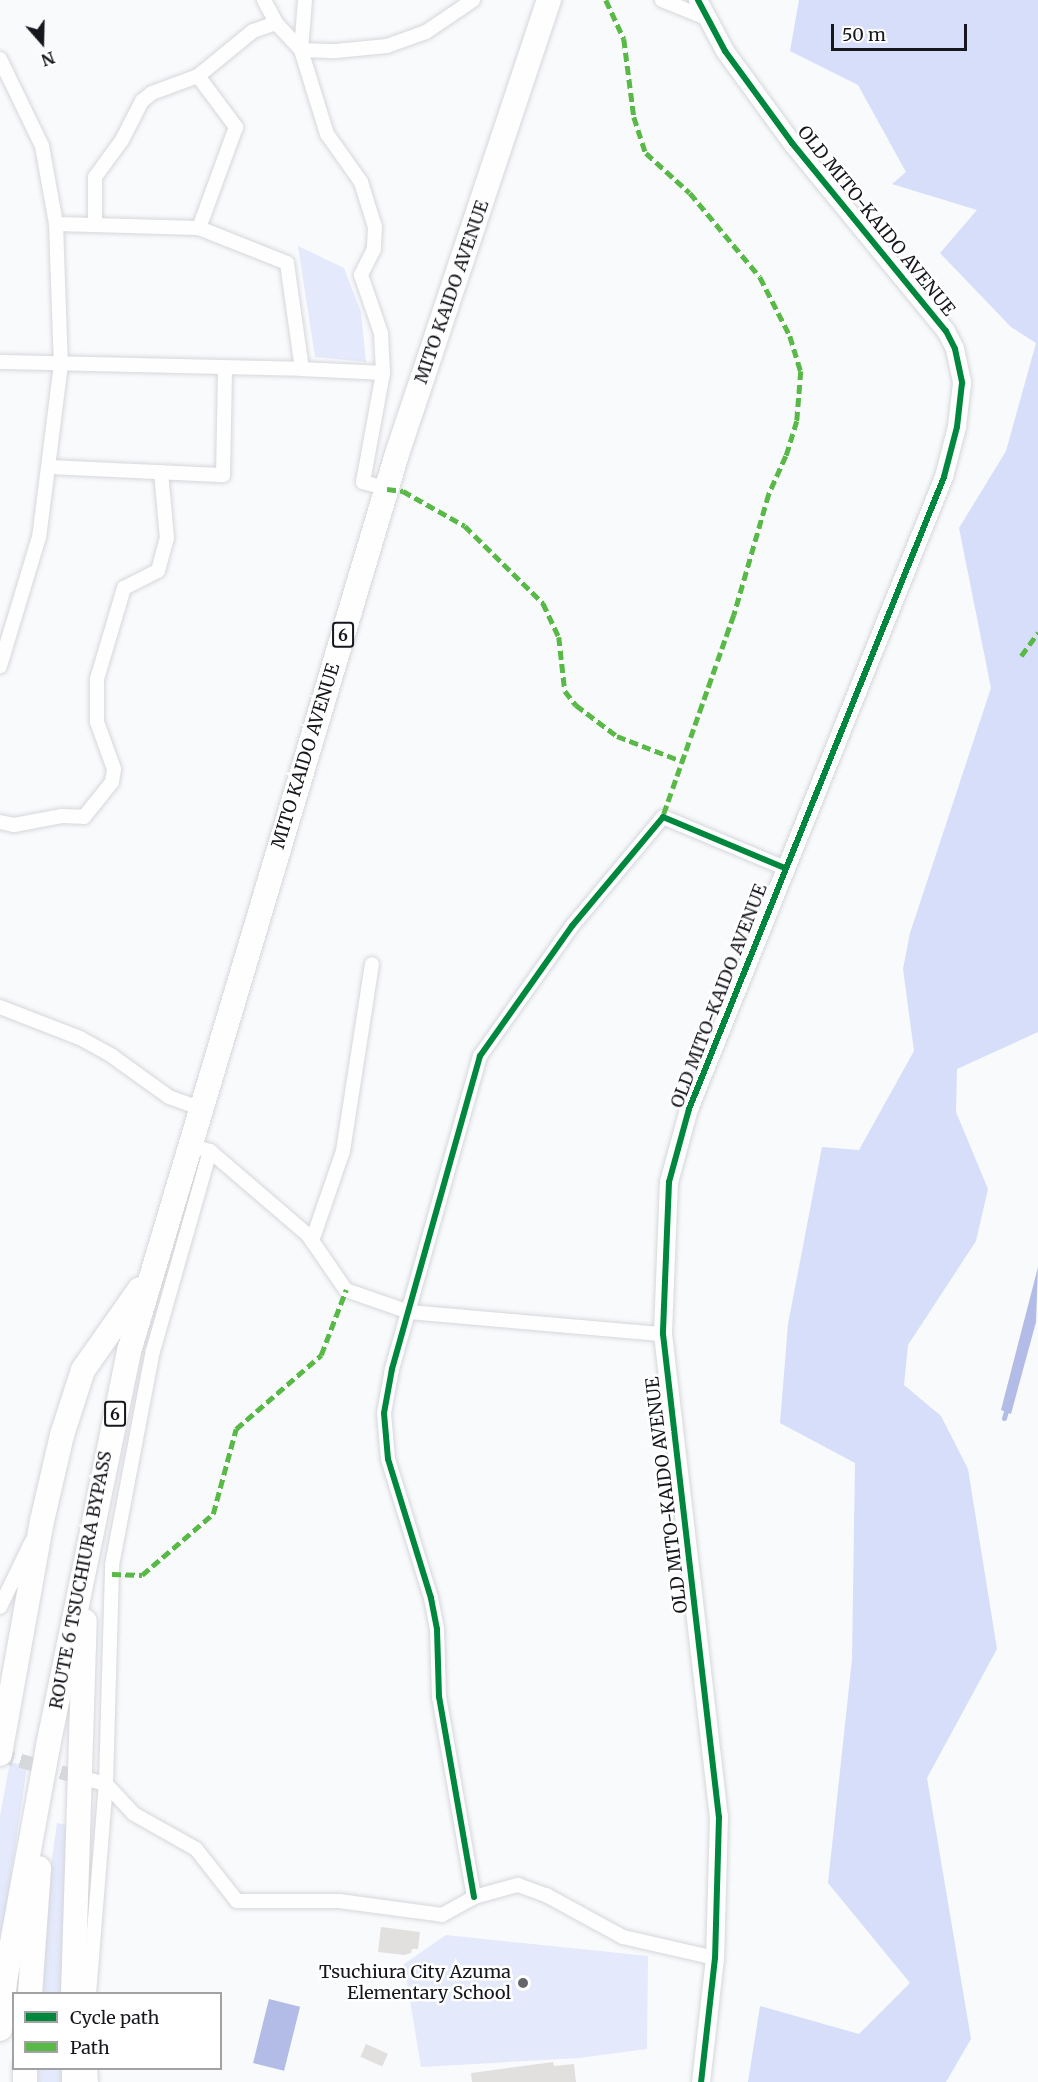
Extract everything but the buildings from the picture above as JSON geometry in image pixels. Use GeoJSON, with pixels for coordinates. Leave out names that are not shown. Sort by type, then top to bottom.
{"type":"FeatureCollection","features":[{"type":"Feature","properties":{"kind":"highway","name":"MITO KAIDO AVENUE"},"geometry":{"type":"LineString","coordinates":[[151,1275],[200,1149],[200,1108],[387,489],[549,0]]}},
{"type":"Feature","properties":{"kind":"highway"},"geometry":{"type":"LineString","coordinates":[[0,1754],[42,1521],[82,1370],[151,1275]]}},
{"type":"Feature","properties":{"kind":"highway","name":"ROUTE 6 TSUCHIURA BYPASS"},"geometry":{"type":"LineString","coordinates":[[0,2029],[5,1981],[48,1746],[108,1444],[151,1275]]}},
{"type":"Feature","properties":{"kind":"highway"},"geometry":{"type":"LineString","coordinates":[[73,1992],[86,1556]]}},
{"type":"Feature","properties":{"kind":"highway","name":"ROUTE 6 TSUCHIURA BYPASS"},"geometry":{"type":"LineString","coordinates":[[30,1992],[48,1746]]}},
{"type":"Feature","properties":{"kind":"street"},"geometry":{"type":"LineString","coordinates":[[264,0],[276,23],[301,50],[336,51],[387,45],[426,32],[473,0]]}},
{"type":"Feature","properties":{"kind":"street"},"geometry":{"type":"LineString","coordinates":[[306,0],[301,50],[327,134],[361,182],[375,228],[374,249],[361,275],[381,333],[383,373],[363,482],[387,489]]}},
{"type":"Feature","properties":{"kind":"street"},"geometry":{"type":"LineString","coordinates":[[662,0],[706,18]]}},
{"type":"Feature","properties":{"kind":"street","name":"OLD MITO-KAIDO AVENUE"},"geometry":{"type":"LineString","coordinates":[[698,0],[725,51],[792,143],[946,331],[955,349],[962,383],[957,427],[944,477],[689,1109],[669,1182],[663,1334],[719,1817],[715,1958],[701,2082]]}},
{"type":"Feature","properties":{"kind":"street"},"geometry":{"type":"LineString","coordinates":[[95,224],[95,177],[122,140],[142,101],[152,93],[198,76],[254,30],[276,23]]}},
{"type":"Feature","properties":{"kind":"street"},"geometry":{"type":"LineString","coordinates":[[0,59],[42,146],[56,224],[61,364],[51,467],[26,591],[0,666]]}},
{"type":"Feature","properties":{"kind":"street"},"geometry":{"type":"LineString","coordinates":[[198,76],[236,127],[200,228]]}},
{"type":"Feature","properties":{"kind":"street"},"geometry":{"type":"LineString","coordinates":[[56,224],[200,228],[287,263],[302,369]]}},
{"type":"Feature","properties":{"kind":"street"},"geometry":{"type":"LineString","coordinates":[[0,362],[383,373]]}},
{"type":"Feature","properties":{"kind":"street"},"geometry":{"type":"LineString","coordinates":[[51,467],[223,475],[225,368]]}},
{"type":"Feature","properties":{"kind":"street"},"geometry":{"type":"LineString","coordinates":[[0,822],[14,825],[61,816],[84,817],[112,783],[114,769],[97,722],[97,679],[124,588],[158,571],[167,538],[161,472]]}},
{"type":"Feature","properties":{"kind":"street"},"geometry":{"type":"LineString","coordinates":[[474,1897],[439,1697],[437,1629],[431,1598],[388,1459],[384,1413],[392,1369],[480,1056],[572,926],[663,817],[785,868]]}},
{"type":"Feature","properties":{"kind":"street"},"geometry":{"type":"LineString","coordinates":[[312,1241],[343,1151],[372,964]]}},
{"type":"Feature","properties":{"kind":"street"},"geometry":{"type":"LineString","coordinates":[[0,1007],[80,1038],[112,1056],[169,1097],[200,1108]]}},
{"type":"Feature","properties":{"kind":"street"},"geometry":{"type":"LineString","coordinates":[[89,1992],[106,1785],[112,1565],[153,1351],[200,1149],[312,1241],[346,1290],[409,1312],[663,1334]]}},
{"type":"Feature","properties":{"kind":"street"},"geometry":{"type":"LineString","coordinates":[[0,1607],[42,1521]]}},
{"type":"Feature","properties":{"kind":"street"},"geometry":{"type":"LineString","coordinates":[[87,1779],[106,1785],[134,1814],[196,1849],[237,1901],[339,1901],[442,1915],[474,1897],[518,1885],[546,1895],[623,1936],[715,1958]]}},
{"type":"Feature","properties":{"kind":"shaded area"},"geometry":{"type":"Polygon","coordinates":[[[799,0],[1038,0],[1038,1032],[957,1069],[956,1112],[988,1189],[976,1241],[908,1345],[904,1385],[941,1416],[968,1469],[997,1649],[927,1778],[971,2039],[946,2082],[748,2082],[760,2006],[859,2034],[910,1983],[828,1883],[852,1659],[855,1463],[780,1423],[788,1324],[822,1147],[859,1150],[914,1051],[903,969],[910,933],[991,688],[959,528],[1006,451],[1036,343],[1011,327],[940,253],[977,210],[892,184],[906,172],[858,85],[790,51],[799,0]]]}},
{"type":"Feature","properties":{"kind":"shaded area"},"geometry":{"type":"Polygon","coordinates":[[[298,246],[344,268],[361,312],[366,362],[315,357],[298,246]]]}},
{"type":"Feature","properties":{"kind":"shaded area"},"geometry":{"type":"Polygon","coordinates":[[[1038,1267],[1036,1322],[1011,1414],[1001,1410],[1038,1267]]]}},
{"type":"Feature","properties":{"kind":"shaded area"},"geometry":{"type":"Polygon","coordinates":[[[10,1762],[27,1766],[0,1951],[0,1816],[10,1762]]]}},
{"type":"Feature","properties":{"kind":"shaded area"},"geometry":{"type":"Polygon","coordinates":[[[57,1823],[67,1825],[63,1992],[43,1992],[48,1887],[57,1823]]]}},
{"type":"Feature","properties":{"kind":"shaded area"},"geometry":{"type":"Polygon","coordinates":[[[446,1935],[648,1956],[647,2049],[579,2058],[421,2067],[404,1964],[446,1935]]]}},
{"type":"Feature","properties":{"kind":"shaded area"},"geometry":{"type":"Polygon","coordinates":[[[269,1999],[300,2007],[284,2071],[253,2063],[269,1999]]]}},
{"type":"Feature","properties":{"kind":"shaded area"},"geometry":{"type":"Polygon","coordinates":[[[38,2070],[65,2070],[65,2082],[38,2082],[38,2070]]]}},
{"type":"Feature","properties":{"kind":"waterway"},"geometry":{"type":"LineString","coordinates":[[1004,1418],[1008,1405]]}},
{"type":"Feature","properties":{"kind":"tunnel"},"geometry":{"type":"LineString","coordinates":[[0,1755],[85,1779]]}},
{"type":"Feature","properties":{"kind":"marked path"},"geometry":{"type":"LineString","coordinates":[[606,0],[624,39],[634,117],[646,153],[690,193],[760,277],[790,336],[801,371],[797,421],[786,456],[769,494],[734,615],[663,817]]}},
{"type":"Feature","properties":{"kind":"marked path"},"geometry":{"type":"LineString","coordinates":[[387,489],[403,491],[465,526],[543,603],[559,637],[565,691],[576,705],[617,736],[684,762]]}},
{"type":"Feature","properties":{"kind":"marked path"},"geometry":{"type":"LineString","coordinates":[[1021,656],[1038,633]]}},
{"type":"Feature","properties":{"kind":"marked path"},"geometry":{"type":"LineString","coordinates":[[112,1574],[142,1575],[213,1514],[236,1429],[321,1355],[346,1290]]}},
{"type":"Feature","properties":{"kind":"cycle path"},"geometry":{"type":"LineString","coordinates":[[698,0],[725,51],[792,143],[946,331],[955,349],[962,383],[957,427],[944,477],[689,1109],[669,1182],[663,1334],[719,1817],[715,1958],[701,2082]]}},
{"type":"Feature","properties":{"kind":"cycle path"},"geometry":{"type":"LineString","coordinates":[[474,1897],[439,1697],[437,1629],[431,1598],[388,1459],[384,1413],[392,1369],[480,1056],[572,926],[663,817],[785,868]]}},
{"type":"Feature","properties":{"kind":"place","name":"Tsuchiura City Azuma Elementary School"},"geometry":{"type":"Point","coordinates":[523,1983]}}]}
